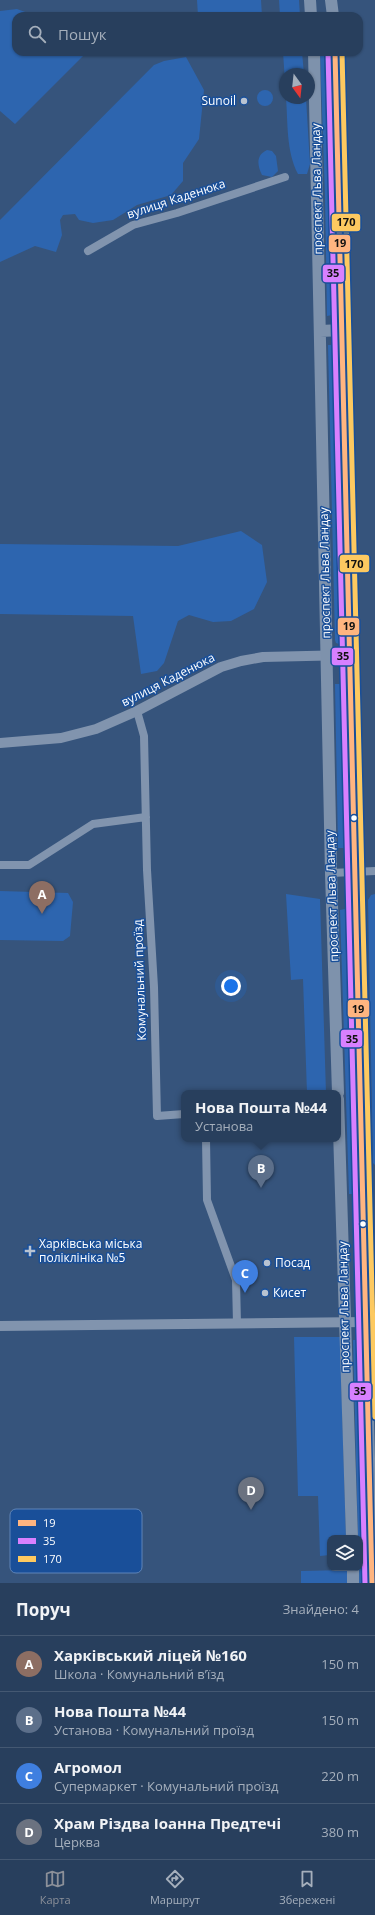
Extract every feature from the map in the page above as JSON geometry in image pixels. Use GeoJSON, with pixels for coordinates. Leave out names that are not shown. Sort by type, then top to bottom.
{"type":"FeatureCollection","features":[{"type":"Feature","properties":{"kind":"main road"},"geometry":{"type":"LineString","coordinates":[[310,0],[311,12]]}},
{"type":"Feature","properties":{"kind":"main road"},"geometry":{"type":"LineString","coordinates":[[331,0],[332,12]]}},
{"type":"Feature","properties":{"kind":"main road","name":"проспект Льва Ландау"},"geometry":{"type":"LineString","coordinates":[[314,56],[331,873],[338,1090]]}},
{"type":"Feature","properties":{"kind":"main road","name":"проспект Льва Ландау"},"geometry":{"type":"LineString","coordinates":[[335,56],[343,330],[372,1583]]}},
{"type":"Feature","properties":{"kind":"main road"},"geometry":{"type":"LineString","coordinates":[[320,332],[343,330]]}},
{"type":"Feature","properties":{"kind":"main road","name":"проспект Льва Ландау"},"geometry":{"type":"LineString","coordinates":[[339,1142],[352,1535]]}},
{"type":"Feature","properties":{"kind":"main road"},"geometry":{"type":"LineString","coordinates":[[344,1290],[365,1289]]}},
{"type":"Feature","properties":{"kind":"main road"},"geometry":{"type":"LineString","coordinates":[[353,1571],[353,1583]]}},
{"type":"Feature","properties":{"kind":"street","name":"вулиця Каденюка"},"geometry":{"type":"LineString","coordinates":[[88,251],[133,225],[177,213],[285,177]]}},
{"type":"Feature","properties":{"kind":"street","name":"вулиця Каденюка"},"geometry":{"type":"LineString","coordinates":[[0,743],[53,739],[78,735],[96,729],[137,711],[221,667],[241,660],[263,657],[350,655]]}},
{"type":"Feature","properties":{"kind":"street"},"geometry":{"type":"LineString","coordinates":[[0,865],[29,865],[93,824],[146,817],[144,736],[137,711]]}},
{"type":"Feature","properties":{"kind":"street","name":"Комунальний проїзд"},"geometry":{"type":"LineString","coordinates":[[146,817],[154,987],[157,1116],[181,1114]]}},
{"type":"Feature","properties":{"kind":"street"},"geometry":{"type":"LineString","coordinates":[[331,873],[375,871]]}},
{"type":"Feature","properties":{"kind":"street"},"geometry":{"type":"LineString","coordinates":[[206,1142],[207,1200],[236,1280],[238,1324]]}},
{"type":"Feature","properties":{"kind":"street"},"geometry":{"type":"LineString","coordinates":[[0,1326],[366,1322]]}},
{"type":"Feature","properties":{"kind":"shaded area"},"geometry":{"type":"Polygon","coordinates":[[[197,0],[261,0],[262,12],[198,12],[197,0]]]}},
{"type":"Feature","properties":{"kind":"shaded area"},"geometry":{"type":"Polygon","coordinates":[[[279,0],[299,0],[300,12],[280,12],[279,0]]]}},
{"type":"Feature","properties":{"kind":"shaded area"},"geometry":{"type":"Polygon","coordinates":[[[17,9],[25,12],[12,12],[12,56],[83,56],[15,124],[0,111],[0,11],[17,9]]]}},
{"type":"Feature","properties":{"kind":"shaded area"},"geometry":{"type":"Polygon","coordinates":[[[283,56],[302,56],[303,68],[284,68],[283,56]]]}},
{"type":"Feature","properties":{"kind":"shaded area"},"geometry":{"type":"Polygon","coordinates":[[[320,56],[324,56],[332,315],[327,316],[320,56]]]}},
{"type":"Feature","properties":{"kind":"shaded area"},"geometry":{"type":"Polygon","coordinates":[[[186,57],[204,90],[199,139],[183,163],[183,181],[171,195],[137,205],[113,220],[93,223],[79,220],[75,214],[63,215],[60,220],[62,235],[56,252],[35,246],[0,262],[0,220],[154,65],[164,61],[186,57]]]}},
{"type":"Feature","properties":{"kind":"shaded area"},"geometry":{"type":"Polygon","coordinates":[[[265,90],[272,95],[273,98],[268,105],[265,106],[258,101],[257,98],[262,91],[265,90]]]}},
{"type":"Feature","properties":{"kind":"shaded area"},"geometry":{"type":"Polygon","coordinates":[[[286,104],[306,104],[310,164],[307,174],[298,174],[291,156],[288,137],[286,104]]]}},
{"type":"Feature","properties":{"kind":"shaded area"},"geometry":{"type":"Polygon","coordinates":[[[267,150],[272,151],[276,156],[278,171],[272,177],[262,175],[258,164],[259,157],[267,150]]]}},
{"type":"Feature","properties":{"kind":"shaded area"},"geometry":{"type":"Polygon","coordinates":[[[328,345],[333,345],[340,611],[339,644],[336,643],[335,640],[328,345]]]}},
{"type":"Feature","properties":{"kind":"shaded area"},"geometry":{"type":"Polygon","coordinates":[[[241,531],[262,545],[267,582],[254,609],[231,621],[213,622],[189,615],[178,621],[164,663],[157,671],[141,674],[133,616],[0,614],[0,544],[178,546],[241,531]]]}},
{"type":"Feature","properties":{"kind":"shaded area"},"geometry":{"type":"Polygon","coordinates":[[[335,684],[340,684],[344,848],[338,848],[335,684]]]}},
{"type":"Feature","properties":{"kind":"shaded area"},"geometry":{"type":"Polygon","coordinates":[[[0,891],[68,893],[73,902],[70,936],[63,941],[0,940],[0,891]]]}},
{"type":"Feature","properties":{"kind":"shaded area"},"geometry":{"type":"Polygon","coordinates":[[[286,894],[320,899],[326,1090],[307,1090],[303,979],[291,980],[286,894]]]}},
{"type":"Feature","properties":{"kind":"shaded area"},"geometry":{"type":"Polygon","coordinates":[[[375,894],[375,1165],[373,1163],[368,900],[371,895],[375,894]]]}},
{"type":"Feature","properties":{"kind":"shaded area"},"geometry":{"type":"Polygon","coordinates":[[[345,909],[354,1194],[349,1194],[340,910],[345,909]]]}},
{"type":"Feature","properties":{"kind":"shaded area"},"geometry":{"type":"Polygon","coordinates":[[[294,1337],[340,1337],[346,1535],[327,1535],[327,1555],[320,1556],[318,1496],[298,1496],[294,1337]]]}},
{"type":"Feature","properties":{"kind":"shaded area"},"geometry":{"type":"Polygon","coordinates":[[[353,1340],[357,1340],[363,1535],[358,1535],[353,1340]]]}},
{"type":"Feature","properties":{"kind":"shaded area"},"geometry":{"type":"Polygon","coordinates":[[[363,1548],[364,1583],[359,1583],[359,1571],[363,1571],[363,1548]]]}},
{"type":"Feature","properties":{"kind":"shaded area"},"geometry":{"type":"Polygon","coordinates":[[[301,1571],[347,1571],[347,1583],[301,1583],[301,1571]]]}},
{"type":"Feature","properties":{"kind":"transit line","name":"35"},"geometry":{"type":"LineString","coordinates":[[328,56],[365,1583]]}},
{"type":"Feature","properties":{"kind":"transit line","name":"19"},"geometry":{"type":"LineString","coordinates":[[335,56],[372,1583]]}},
{"type":"Feature","properties":{"kind":"transit line","name":"170"},"geometry":{"type":"LineString","coordinates":[[342,56],[375,1417]]}},
{"type":"Feature","properties":{"kind":"place","name":"Sunoil"},"geometry":{"type":"Point","coordinates":[244,101]}},
{"type":"Feature","properties":{"kind":"place","name":"Харківський ліцей №160"},"geometry":{"type":"Point","coordinates":[42,914]}},
{"type":"Feature","properties":{"kind":"place","name":"Нова Пошта №44"},"geometry":{"type":"Point","coordinates":[261,1188]}},
{"type":"Feature","properties":{"kind":"place","name":"Харківська міська поліклініка №5"},"geometry":{"type":"Point","coordinates":[30,1251]}},
{"type":"Feature","properties":{"kind":"place","name":"Посад"},"geometry":{"type":"Point","coordinates":[267,1263]}},
{"type":"Feature","properties":{"kind":"place","name":"Агромол"},"geometry":{"type":"Point","coordinates":[245,1293]}},
{"type":"Feature","properties":{"kind":"place","name":"Кисет"},"geometry":{"type":"Point","coordinates":[265,1293]}},
{"type":"Feature","properties":{"kind":"place","name":"Храм Різдва Іоанна Предтечі"},"geometry":{"type":"Point","coordinates":[251,1510]}}]}
